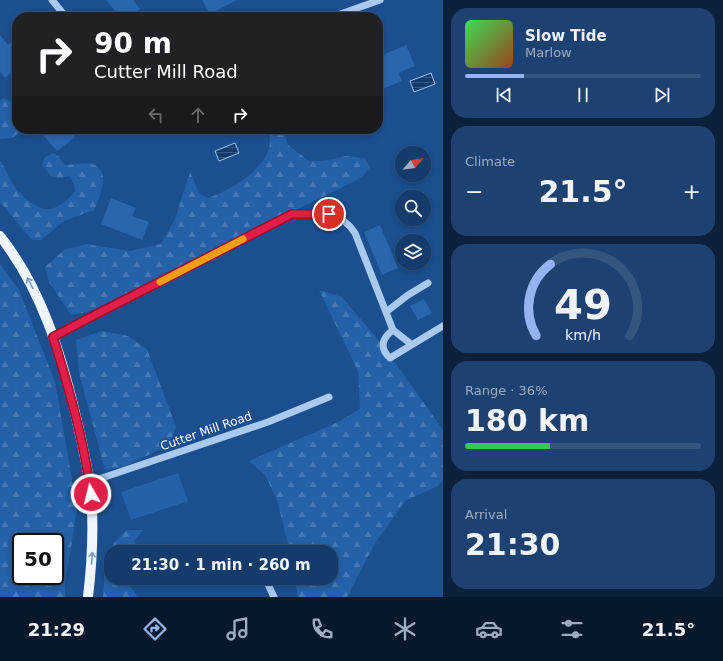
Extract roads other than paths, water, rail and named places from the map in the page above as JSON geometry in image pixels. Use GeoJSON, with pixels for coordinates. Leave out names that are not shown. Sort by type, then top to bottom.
{"type":"FeatureCollection","features":[{"type":"Feature","properties":{"kind":"main road"},"geometry":{"type":"LineString","coordinates":[[0,236],[29,280],[41,306],[53,337],[73,403],[90,482],[93,539],[88,597]]}},
{"type":"Feature","properties":{"kind":"street"},"geometry":{"type":"LineString","coordinates":[[52,0],[62,12]]}},
{"type":"Feature","properties":{"kind":"street"},"geometry":{"type":"LineString","coordinates":[[346,12],[380,0]]}},
{"type":"Feature","properties":{"kind":"street"},"geometry":{"type":"LineString","coordinates":[[53,337],[292,214],[329,214],[342,219],[350,225],[355,233],[393,330],[411,344]]}},
{"type":"Feature","properties":{"kind":"street"},"geometry":{"type":"LineString","coordinates":[[386,312],[408,295],[428,283]]}},
{"type":"Feature","properties":{"kind":"street"},"geometry":{"type":"LineString","coordinates":[[393,330],[386,335],[382,346],[384,352],[390,358],[443,326]]}},
{"type":"Feature","properties":{"kind":"street","name":"Cutter Mill Road"},"geometry":{"type":"LineString","coordinates":[[90,482],[268,422],[329,396]]}},
{"type":"Feature","properties":{"kind":"street"},"geometry":{"type":"LineString","coordinates":[[268,585],[274,597]]}}]}
